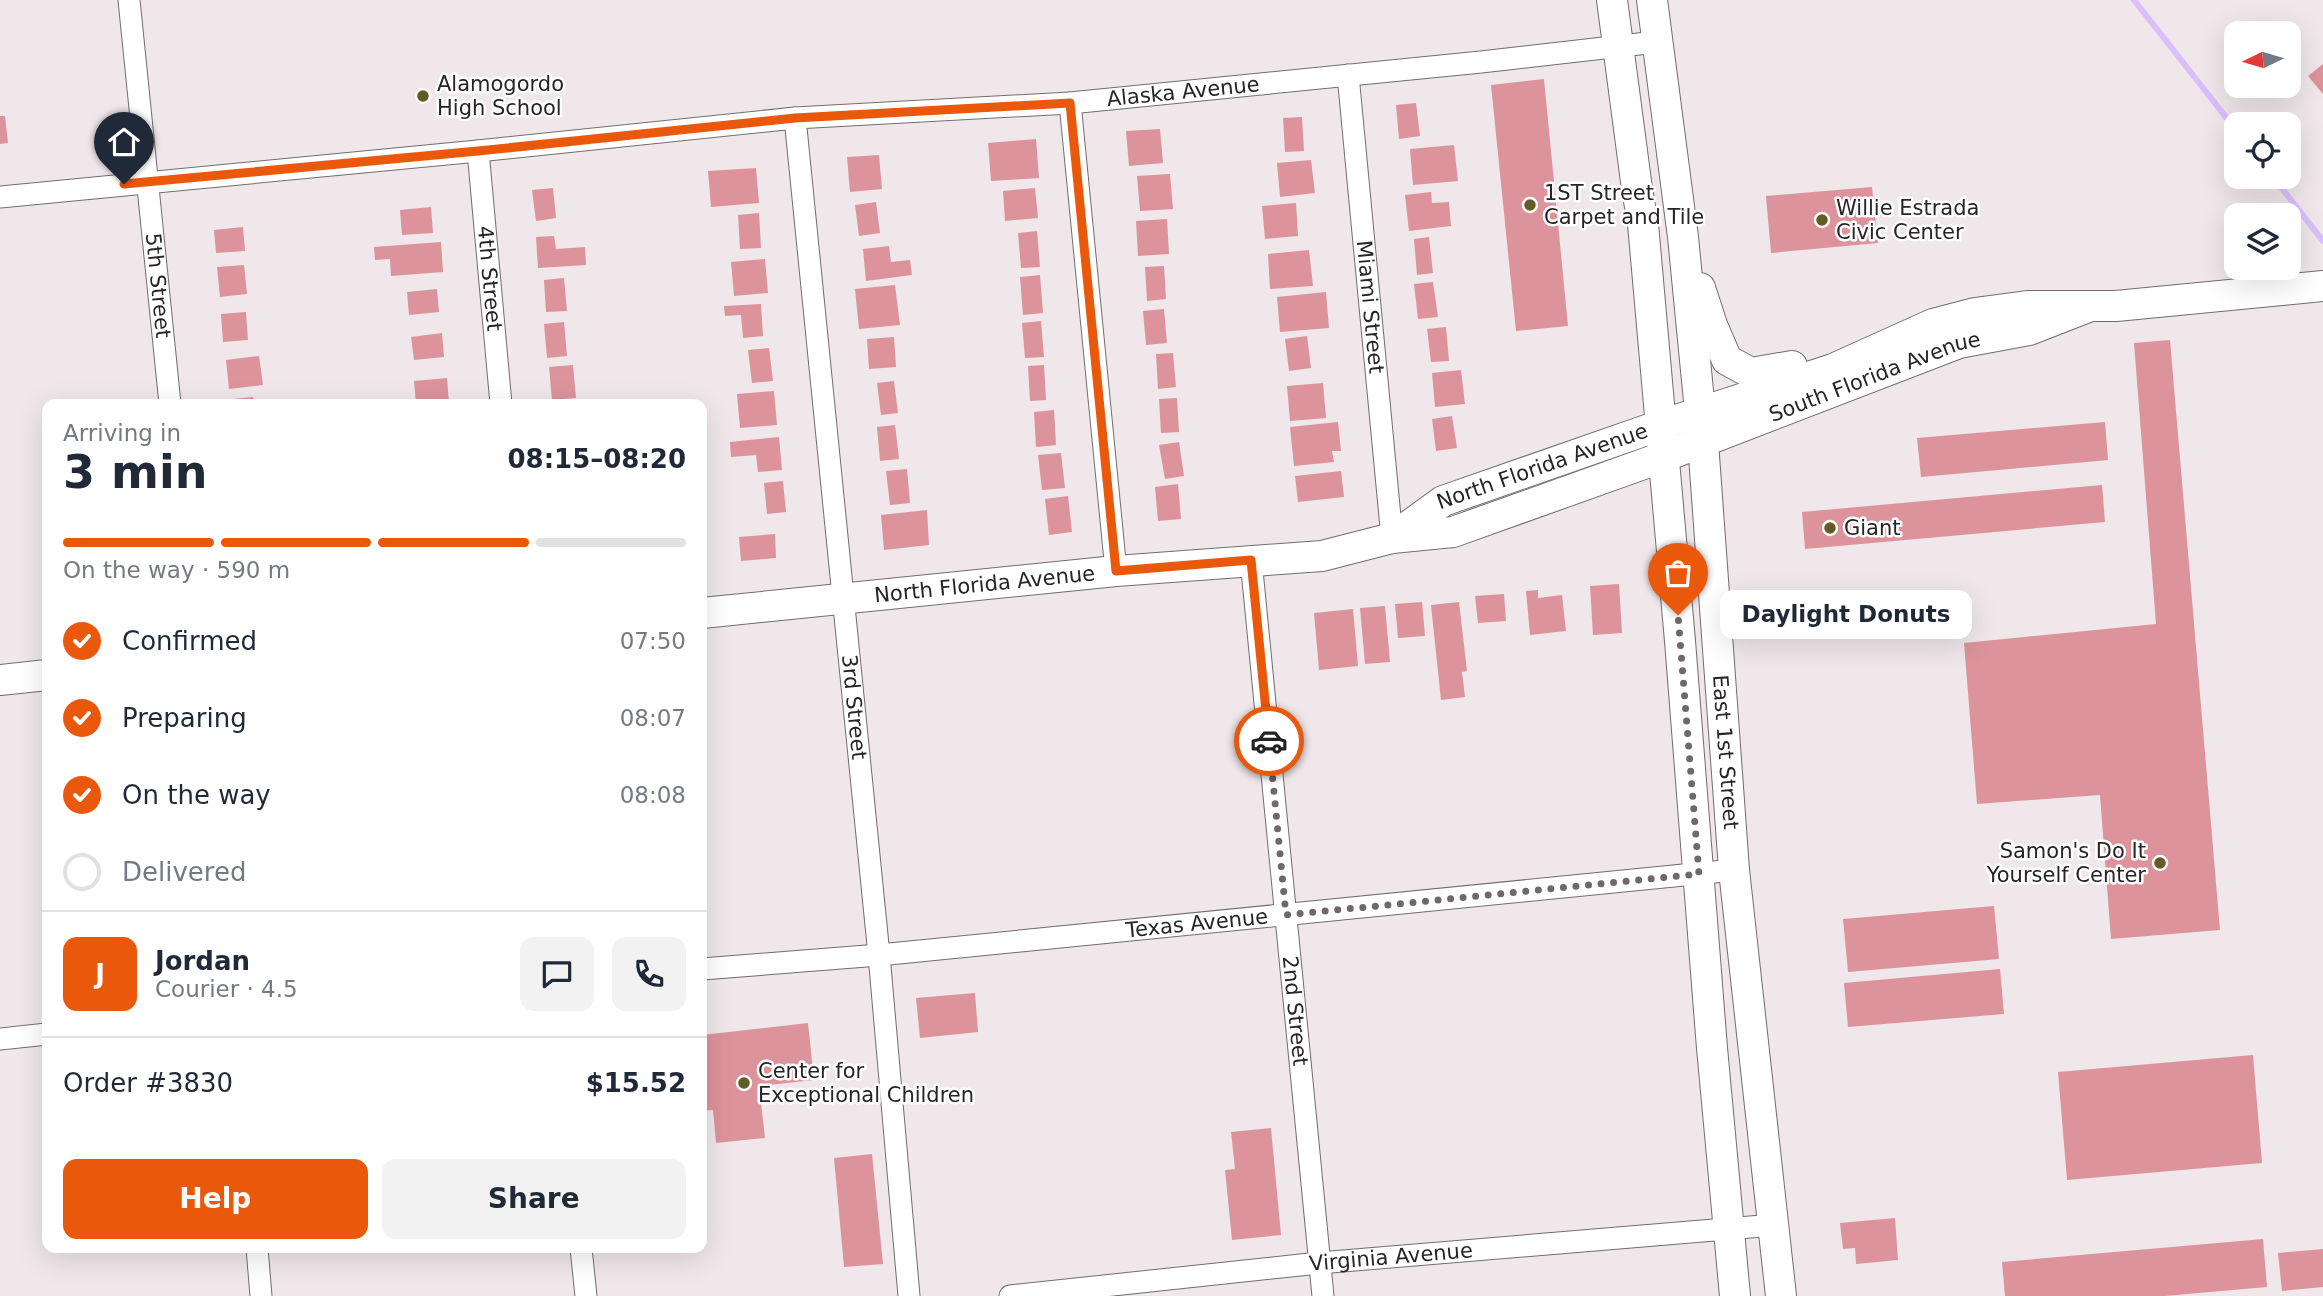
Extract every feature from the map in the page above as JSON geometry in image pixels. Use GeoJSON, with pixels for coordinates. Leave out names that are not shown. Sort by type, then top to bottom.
{"type":"FeatureCollection","features":[{"type":"Feature","properties":{"kind":"main road","name":"East 1st Street"},"geometry":{"type":"LineString","coordinates":[[1612,0],[1643,224],[1735,1296]]}},
{"type":"Feature","properties":{"kind":"main road","name":"East 1st Street"},"geometry":{"type":"LineString","coordinates":[[1652,0],[1683,237],[1703,442],[1734,870],[1781,1296]]}},
{"type":"Feature","properties":{"kind":"main road"},"geometry":{"type":"LineString","coordinates":[[1683,237],[1712,325],[1727,360],[1751,373],[1821,360],[1889,332],[1933,324]]}},
{"type":"Feature","properties":{"kind":"main road","name":"South Florida Avenue"},"geometry":{"type":"LineString","coordinates":[[1700,412],[1833,369],[1933,324],[1975,313],[2027,306],[2088,307],[2323,286]]}},
{"type":"Feature","properties":{"kind":"main road","name":"South Florida Avenue"},"geometry":{"type":"LineString","coordinates":[[1663,457],[1959,343],[2029,330],[2088,307]]}},
{"type":"Feature","properties":{"kind":"main road","name":"North Florida Avenue"},"geometry":{"type":"LineString","coordinates":[[1392,538],[1443,501],[1700,412]]}},
{"type":"Feature","properties":{"kind":"main road","name":"North Florida Avenue"},"geometry":{"type":"LineString","coordinates":[[707,612],[1116,571],[1322,556],[1392,538],[1453,532],[1663,457]]}},
{"type":"Feature","properties":{"kind":"main road"},"geometry":{"type":"LineString","coordinates":[[0,680],[42,676]]}},
{"type":"Feature","properties":{"kind":"street","name":"5th Street"},"geometry":{"type":"LineString","coordinates":[[129,0],[170,399]]}},
{"type":"Feature","properties":{"kind":"street","name":"Alaska Avenue"},"geometry":{"type":"LineString","coordinates":[[0,197],[795,118],[1070,103],[1656,42]]}},
{"type":"Feature","properties":{"kind":"street","name":"Miami Street"},"geometry":{"type":"LineString","coordinates":[[1348,75],[1392,538]]}},
{"type":"Feature","properties":{"kind":"street"},"geometry":{"type":"LineString","coordinates":[[1070,103],[1116,571]]}},
{"type":"Feature","properties":{"kind":"street","name":"3rd Street"},"geometry":{"type":"LineString","coordinates":[[795,118],[909,1296]]}},
{"type":"Feature","properties":{"kind":"street","name":"4th Street"},"geometry":{"type":"LineString","coordinates":[[478,151],[501,399]]}},
{"type":"Feature","properties":{"kind":"street","name":"2nd Street"},"geometry":{"type":"LineString","coordinates":[[1251,560],[1322,1296]]}},
{"type":"Feature","properties":{"kind":"street","name":"Texas Avenue"},"geometry":{"type":"LineString","coordinates":[[707,969],[878,955],[1734,870]]}},
{"type":"Feature","properties":{"kind":"street"},"geometry":{"type":"LineString","coordinates":[[0,1039],[42,1035]]}},
{"type":"Feature","properties":{"kind":"street","name":"Virginia Avenue"},"geometry":{"type":"LineString","coordinates":[[1010,1296],[1319,1263],[1774,1225]]}},
{"type":"Feature","properties":{"kind":"street"},"geometry":{"type":"LineString","coordinates":[[257,1253],[261,1296]]}},
{"type":"Feature","properties":{"kind":"street"},"geometry":{"type":"LineString","coordinates":[[582,1253],[586,1296]]}},
{"type":"Feature","properties":{"kind":"building"},"geometry":{"type":"Polygon","coordinates":[[[2323,64],[2323,94],[2308,76],[2323,64]]]}},
{"type":"Feature","properties":{"kind":"building","name":"1ST Street Carpet and Tile"},"geometry":{"type":"Polygon","coordinates":[[[1544,79],[1568,326],[1516,331],[1491,85],[1544,79]]]}},
{"type":"Feature","properties":{"kind":"building"},"geometry":{"type":"Polygon","coordinates":[[[1416,103],[1420,136],[1399,139],[1396,105],[1416,103]]]}},
{"type":"Feature","properties":{"kind":"building"},"geometry":{"type":"Polygon","coordinates":[[[0,116],[5,116],[8,143],[0,144],[0,116]]]}},
{"type":"Feature","properties":{"kind":"building"},"geometry":{"type":"Polygon","coordinates":[[[1302,117],[1304,151],[1285,152],[1283,118],[1302,117]]]}},
{"type":"Feature","properties":{"kind":"building"},"geometry":{"type":"Polygon","coordinates":[[[1160,129],[1163,163],[1129,166],[1126,131],[1160,129]]]}},
{"type":"Feature","properties":{"kind":"building"},"geometry":{"type":"Polygon","coordinates":[[[1036,139],[1039,178],[991,181],[988,143],[1036,139]]]}},
{"type":"Feature","properties":{"kind":"building"},"geometry":{"type":"Polygon","coordinates":[[[1454,145],[1458,181],[1413,185],[1410,149],[1454,145]]]}},
{"type":"Feature","properties":{"kind":"building"},"geometry":{"type":"Polygon","coordinates":[[[879,155],[882,189],[850,192],[847,157],[879,155]]]}},
{"type":"Feature","properties":{"kind":"building"},"geometry":{"type":"Polygon","coordinates":[[[1311,160],[1315,193],[1280,197],[1277,163],[1311,160]]]}},
{"type":"Feature","properties":{"kind":"building"},"geometry":{"type":"Polygon","coordinates":[[[756,168],[759,203],[711,207],[708,171],[756,168]]]}},
{"type":"Feature","properties":{"kind":"building"},"geometry":{"type":"Polygon","coordinates":[[[1170,174],[1173,209],[1140,211],[1137,176],[1170,174]]]}},
{"type":"Feature","properties":{"kind":"building","name":"Willie Estrada Civic Center"},"geometry":{"type":"Polygon","coordinates":[[[1872,187],[1878,243],[1771,253],[1766,196],[1872,187]]]}},
{"type":"Feature","properties":{"kind":"building"},"geometry":{"type":"Polygon","coordinates":[[[553,188],[556,218],[536,221],[532,190],[553,188]]]}},
{"type":"Feature","properties":{"kind":"building"},"geometry":{"type":"Polygon","coordinates":[[[1035,188],[1038,218],[1005,221],[1003,191],[1035,188]]]}},
{"type":"Feature","properties":{"kind":"building"},"geometry":{"type":"Polygon","coordinates":[[[1431,192],[1432,203],[1449,202],[1451,226],[1409,231],[1405,195],[1431,192]]]}},
{"type":"Feature","properties":{"kind":"building"},"geometry":{"type":"Polygon","coordinates":[[[876,202],[880,233],[859,236],[855,205],[876,202]]]}},
{"type":"Feature","properties":{"kind":"building"},"geometry":{"type":"Polygon","coordinates":[[[1296,203],[1298,236],[1265,239],[1262,206],[1296,203]]]}},
{"type":"Feature","properties":{"kind":"building"},"geometry":{"type":"Polygon","coordinates":[[[431,207],[433,233],[402,235],[400,210],[431,207]]]}},
{"type":"Feature","properties":{"kind":"building"},"geometry":{"type":"Polygon","coordinates":[[[759,213],[761,248],[740,249],[738,215],[759,213]]]}},
{"type":"Feature","properties":{"kind":"building"},"geometry":{"type":"Polygon","coordinates":[[[1167,219],[1169,254],[1138,256],[1136,221],[1167,219]]]}},
{"type":"Feature","properties":{"kind":"building"},"geometry":{"type":"Polygon","coordinates":[[[243,227],[245,251],[216,253],[214,230],[243,227]]]}},
{"type":"Feature","properties":{"kind":"building"},"geometry":{"type":"Polygon","coordinates":[[[1037,231],[1040,267],[1021,268],[1018,233],[1037,231]]]}},
{"type":"Feature","properties":{"kind":"building"},"geometry":{"type":"Polygon","coordinates":[[[554,236],[556,249],[585,247],[586,265],[538,268],[536,237],[554,236]]]}},
{"type":"Feature","properties":{"kind":"building"},"geometry":{"type":"Polygon","coordinates":[[[1429,237],[1433,273],[1417,275],[1414,239],[1429,237]]]}},
{"type":"Feature","properties":{"kind":"building"},"geometry":{"type":"Polygon","coordinates":[[[441,242],[443,272],[391,276],[390,259],[375,260],[374,247],[441,242]]]}},
{"type":"Feature","properties":{"kind":"building"},"geometry":{"type":"Polygon","coordinates":[[[889,246],[891,262],[910,260],[912,275],[866,281],[863,249],[889,246]]]}},
{"type":"Feature","properties":{"kind":"building"},"geometry":{"type":"Polygon","coordinates":[[[1309,250],[1313,286],[1270,289],[1268,254],[1309,250]]]}},
{"type":"Feature","properties":{"kind":"building"},"geometry":{"type":"Polygon","coordinates":[[[765,259],[768,293],[734,296],[731,262],[765,259]]]}},
{"type":"Feature","properties":{"kind":"building"},"geometry":{"type":"Polygon","coordinates":[[[244,265],[247,294],[220,297],[217,267],[244,265]]]}},
{"type":"Feature","properties":{"kind":"building"},"geometry":{"type":"Polygon","coordinates":[[[1164,266],[1166,299],[1147,301],[1145,267],[1164,266]]]}},
{"type":"Feature","properties":{"kind":"building"},"geometry":{"type":"Polygon","coordinates":[[[1040,275],[1043,313],[1023,315],[1020,277],[1040,275]]]}},
{"type":"Feature","properties":{"kind":"building"},"geometry":{"type":"Polygon","coordinates":[[[564,278],[567,311],[546,312],[544,280],[564,278]]]}},
{"type":"Feature","properties":{"kind":"building"},"geometry":{"type":"Polygon","coordinates":[[[1433,282],[1438,317],[1418,319],[1414,284],[1433,282]]]}},
{"type":"Feature","properties":{"kind":"building"},"geometry":{"type":"Polygon","coordinates":[[[895,285],[900,325],[859,329],[855,289],[895,285]]]}},
{"type":"Feature","properties":{"kind":"building"},"geometry":{"type":"Polygon","coordinates":[[[437,289],[439,312],[409,315],[407,292],[437,289]]]}},
{"type":"Feature","properties":{"kind":"building"},"geometry":{"type":"Polygon","coordinates":[[[1326,292],[1329,328],[1280,332],[1277,297],[1326,292]]]}},
{"type":"Feature","properties":{"kind":"building"},"geometry":{"type":"Polygon","coordinates":[[[761,304],[763,336],[743,338],[741,315],[725,316],[724,306],[761,304]]]}},
{"type":"Feature","properties":{"kind":"building"},"geometry":{"type":"Polygon","coordinates":[[[1164,309],[1167,343],[1146,345],[1143,311],[1164,309]]]}},
{"type":"Feature","properties":{"kind":"building"},"geometry":{"type":"Polygon","coordinates":[[[246,312],[248,340],[223,342],[221,314],[246,312]]]}},
{"type":"Feature","properties":{"kind":"building"},"geometry":{"type":"Polygon","coordinates":[[[1041,321],[1044,357],[1025,358],[1022,323],[1041,321]]]}},
{"type":"Feature","properties":{"kind":"building"},"geometry":{"type":"Polygon","coordinates":[[[564,322],[567,356],[547,358],[544,324],[564,322]]]}},
{"type":"Feature","properties":{"kind":"building"},"geometry":{"type":"Polygon","coordinates":[[[1446,327],[1449,361],[1431,362],[1427,329],[1446,327]]]}},
{"type":"Feature","properties":{"kind":"building"},"geometry":{"type":"Polygon","coordinates":[[[442,333],[444,357],[414,360],[411,337],[442,333]]]}},
{"type":"Feature","properties":{"kind":"building"},"geometry":{"type":"Polygon","coordinates":[[[1307,336],[1311,368],[1289,371],[1285,339],[1307,336]]]}},
{"type":"Feature","properties":{"kind":"building"},"geometry":{"type":"Polygon","coordinates":[[[894,337],[896,367],[869,369],[867,339],[894,337]]]}},
{"type":"Feature","properties":{"kind":"building"},"geometry":{"type":"Polygon","coordinates":[[[2170,340],[2220,930],[2111,939],[2100,795],[1977,804],[1964,643],[2156,624],[2134,343],[2170,340]]]}},
{"type":"Feature","properties":{"kind":"building"},"geometry":{"type":"Polygon","coordinates":[[[769,348],[773,381],[752,383],[748,350],[769,348]]]}},
{"type":"Feature","properties":{"kind":"building"},"geometry":{"type":"Polygon","coordinates":[[[1173,353],[1176,387],[1158,389],[1156,354],[1173,353]]]}},
{"type":"Feature","properties":{"kind":"building"},"geometry":{"type":"Polygon","coordinates":[[[259,356],[263,385],[229,389],[226,360],[259,356]]]}},
{"type":"Feature","properties":{"kind":"building"},"geometry":{"type":"Polygon","coordinates":[[[573,365],[576,398],[552,399],[549,367],[573,365]]]}},
{"type":"Feature","properties":{"kind":"building"},"geometry":{"type":"Polygon","coordinates":[[[1044,365],[1046,400],[1030,401],[1028,366],[1044,365]]]}},
{"type":"Feature","properties":{"kind":"building"},"geometry":{"type":"Polygon","coordinates":[[[1461,370],[1465,404],[1435,407],[1432,373],[1461,370]]]}},
{"type":"Feature","properties":{"kind":"building"},"geometry":{"type":"Polygon","coordinates":[[[447,378],[449,399],[416,399],[414,381],[447,378]]]}},
{"type":"Feature","properties":{"kind":"building"},"geometry":{"type":"Polygon","coordinates":[[[894,381],[898,413],[881,415],[877,383],[894,381]]]}},
{"type":"Feature","properties":{"kind":"building"},"geometry":{"type":"Polygon","coordinates":[[[1323,383],[1326,418],[1290,421],[1287,386],[1323,383]]]}},
{"type":"Feature","properties":{"kind":"building"},"geometry":{"type":"Polygon","coordinates":[[[774,391],[777,425],[740,428],[737,394],[774,391]]]}},
{"type":"Feature","properties":{"kind":"building"},"geometry":{"type":"Polygon","coordinates":[[[1177,398],[1179,432],[1161,433],[1159,399],[1177,398]]]}},
{"type":"Feature","properties":{"kind":"building"},"geometry":{"type":"Polygon","coordinates":[[[1054,410],[1056,445],[1036,447],[1034,412],[1054,410]]]}},
{"type":"Feature","properties":{"kind":"building"},"geometry":{"type":"Polygon","coordinates":[[[1452,416],[1457,448],[1436,451],[1432,419],[1452,416]]]}},
{"type":"Feature","properties":{"kind":"building"},"geometry":{"type":"Polygon","coordinates":[[[1338,422],[1341,451],[1332,451],[1334,462],[1294,466],[1290,427],[1338,422]]]}},
{"type":"Feature","properties":{"kind":"building"},"geometry":{"type":"Polygon","coordinates":[[[2105,422],[2108,460],[1921,477],[1917,438],[2105,422]]]}},
{"type":"Feature","properties":{"kind":"building"},"geometry":{"type":"Polygon","coordinates":[[[895,425],[899,459],[880,461],[877,427],[895,425]]]}},
{"type":"Feature","properties":{"kind":"building"},"geometry":{"type":"Polygon","coordinates":[[[779,437],[782,470],[758,472],[756,455],[731,457],[730,442],[779,437]]]}},
{"type":"Feature","properties":{"kind":"building"},"geometry":{"type":"Polygon","coordinates":[[[1179,442],[1184,476],[1165,479],[1159,445],[1179,442]]]}},
{"type":"Feature","properties":{"kind":"building"},"geometry":{"type":"Polygon","coordinates":[[[1061,453],[1065,488],[1042,490],[1038,455],[1061,453]]]}},
{"type":"Feature","properties":{"kind":"building"},"geometry":{"type":"Polygon","coordinates":[[[907,469],[910,503],[890,505],[886,471],[907,469]]]}},
{"type":"Feature","properties":{"kind":"building"},"geometry":{"type":"Polygon","coordinates":[[[1341,471],[1344,497],[1298,502],[1295,476],[1341,471]]]}},
{"type":"Feature","properties":{"kind":"building"},"geometry":{"type":"Polygon","coordinates":[[[783,481],[786,512],[767,514],[764,483],[783,481]]]}},
{"type":"Feature","properties":{"kind":"building"},"geometry":{"type":"Polygon","coordinates":[[[1178,484],[1181,519],[1158,521],[1155,487],[1178,484]]]}},
{"type":"Feature","properties":{"kind":"building"},"geometry":{"type":"Polygon","coordinates":[[[2102,485],[2105,522],[1805,549],[1802,512],[2102,485]]]}},
{"type":"Feature","properties":{"kind":"building"},"geometry":{"type":"Polygon","coordinates":[[[1068,496],[1072,532],[1049,535],[1045,499],[1068,496]]]}},
{"type":"Feature","properties":{"kind":"building"},"geometry":{"type":"Polygon","coordinates":[[[927,510],[929,545],[884,550],[881,515],[927,510]]]}},
{"type":"Feature","properties":{"kind":"building"},"geometry":{"type":"Polygon","coordinates":[[[775,534],[776,558],[741,561],[739,537],[775,534]]]}},
{"type":"Feature","properties":{"kind":"building"},"geometry":{"type":"Polygon","coordinates":[[[1619,584],[1622,633],[1593,635],[1590,586],[1619,584]]]}},
{"type":"Feature","properties":{"kind":"building"},"geometry":{"type":"Polygon","coordinates":[[[1538,590],[1538,598],[1562,595],[1566,631],[1530,635],[1526,591],[1538,590]]]}},
{"type":"Feature","properties":{"kind":"building"},"geometry":{"type":"Polygon","coordinates":[[[1504,594],[1506,621],[1478,623],[1475,596],[1504,594]]]}},
{"type":"Feature","properties":{"kind":"building"},"geometry":{"type":"Polygon","coordinates":[[[1422,602],[1425,636],[1398,638],[1395,604],[1422,602]]]}},
{"type":"Feature","properties":{"kind":"building"},"geometry":{"type":"Polygon","coordinates":[[[1459,602],[1467,671],[1462,672],[1465,697],[1441,700],[1431,605],[1459,602]]]}},
{"type":"Feature","properties":{"kind":"building"},"geometry":{"type":"Polygon","coordinates":[[[1385,606],[1390,662],[1365,664],[1360,608],[1385,606]]]}},
{"type":"Feature","properties":{"kind":"building"},"geometry":{"type":"Polygon","coordinates":[[[1353,609],[1358,666],[1319,670],[1314,613],[1353,609]]]}},
{"type":"Feature","properties":{"kind":"building"},"geometry":{"type":"Polygon","coordinates":[[[1994,906],[1999,959],[1848,972],[1843,919],[1994,906]]]}},
{"type":"Feature","properties":{"kind":"building"},"geometry":{"type":"Polygon","coordinates":[[[2000,969],[2004,1014],[1848,1027],[1844,983],[2000,969]]]}},
{"type":"Feature","properties":{"kind":"building"},"geometry":{"type":"Polygon","coordinates":[[[975,993],[978,1032],[920,1038],[916,998],[975,993]]]}},
{"type":"Feature","properties":{"kind":"building","name":"Center for Exceptional Children"},"geometry":{"type":"Polygon","coordinates":[[[808,1023],[814,1080],[759,1086],[765,1138],[716,1143],[713,1110],[707,1111],[707,1034],[808,1023]]]}},
{"type":"Feature","properties":{"kind":"building"},"geometry":{"type":"Polygon","coordinates":[[[2253,1055],[2262,1163],[2067,1180],[2058,1072],[2253,1055]]]}},
{"type":"Feature","properties":{"kind":"building"},"geometry":{"type":"Polygon","coordinates":[[[1271,1128],[1281,1235],[1232,1240],[1225,1170],[1235,1169],[1231,1132],[1271,1128]]]}},
{"type":"Feature","properties":{"kind":"building"},"geometry":{"type":"Polygon","coordinates":[[[872,1154],[883,1264],[844,1267],[834,1158],[872,1154]]]}},
{"type":"Feature","properties":{"kind":"building"},"geometry":{"type":"Polygon","coordinates":[[[1895,1218],[1898,1260],[1856,1264],[1855,1248],[1843,1249],[1840,1223],[1895,1218]]]}},
{"type":"Feature","properties":{"kind":"building"},"geometry":{"type":"Polygon","coordinates":[[[2263,1239],[2267,1287],[2165,1296],[2005,1296],[2002,1262],[2263,1239]]]}},
{"type":"Feature","properties":{"kind":"building"},"geometry":{"type":"Polygon","coordinates":[[[2323,1249],[2323,1287],[2282,1291],[2278,1253],[2323,1249]]]}},
{"type":"Feature","properties":{"kind":"waterway"},"geometry":{"type":"LineString","coordinates":[[2134,0],[2224,115]]}},
{"type":"Feature","properties":{"kind":"waterway"},"geometry":{"type":"LineString","coordinates":[[2282,189],[2323,241]]}},
{"type":"Feature","properties":{"kind":"way so far"},"geometry":{"type":"LineString","coordinates":[[1269,741],[1286,915],[1699,874],[1678,615]]}},
{"type":"Feature","properties":{"kind":"place","name":"Alamogordo High School"},"geometry":{"type":"Point","coordinates":[423,96]}},
{"type":"Feature","properties":{"kind":"place","name":"1ST Street Carpet and Tile"},"geometry":{"type":"Point","coordinates":[1530,205]}},
{"type":"Feature","properties":{"kind":"place","name":"Willie Estrada Civic Center"},"geometry":{"type":"Point","coordinates":[1822,220]}},
{"type":"Feature","properties":{"kind":"place","name":"Giant"},"geometry":{"type":"Point","coordinates":[1830,528]}},
{"type":"Feature","properties":{"kind":"place","name":"Daylight Donuts"},"geometry":{"type":"Point","coordinates":[1678,615]}},
{"type":"Feature","properties":{"kind":"place","name":"Samon's Do It Yourself Center"},"geometry":{"type":"Point","coordinates":[2160,863]}},
{"type":"Feature","properties":{"kind":"place","name":"Center for Exceptional Children"},"geometry":{"type":"Point","coordinates":[744,1083]}},
{"type":"Feature","properties":{"kind":"route"},"geometry":{"type":"LineString","coordinates":[[124,184],[795,118],[1070,103],[1116,571],[1251,560],[1269,741]]}}]}
